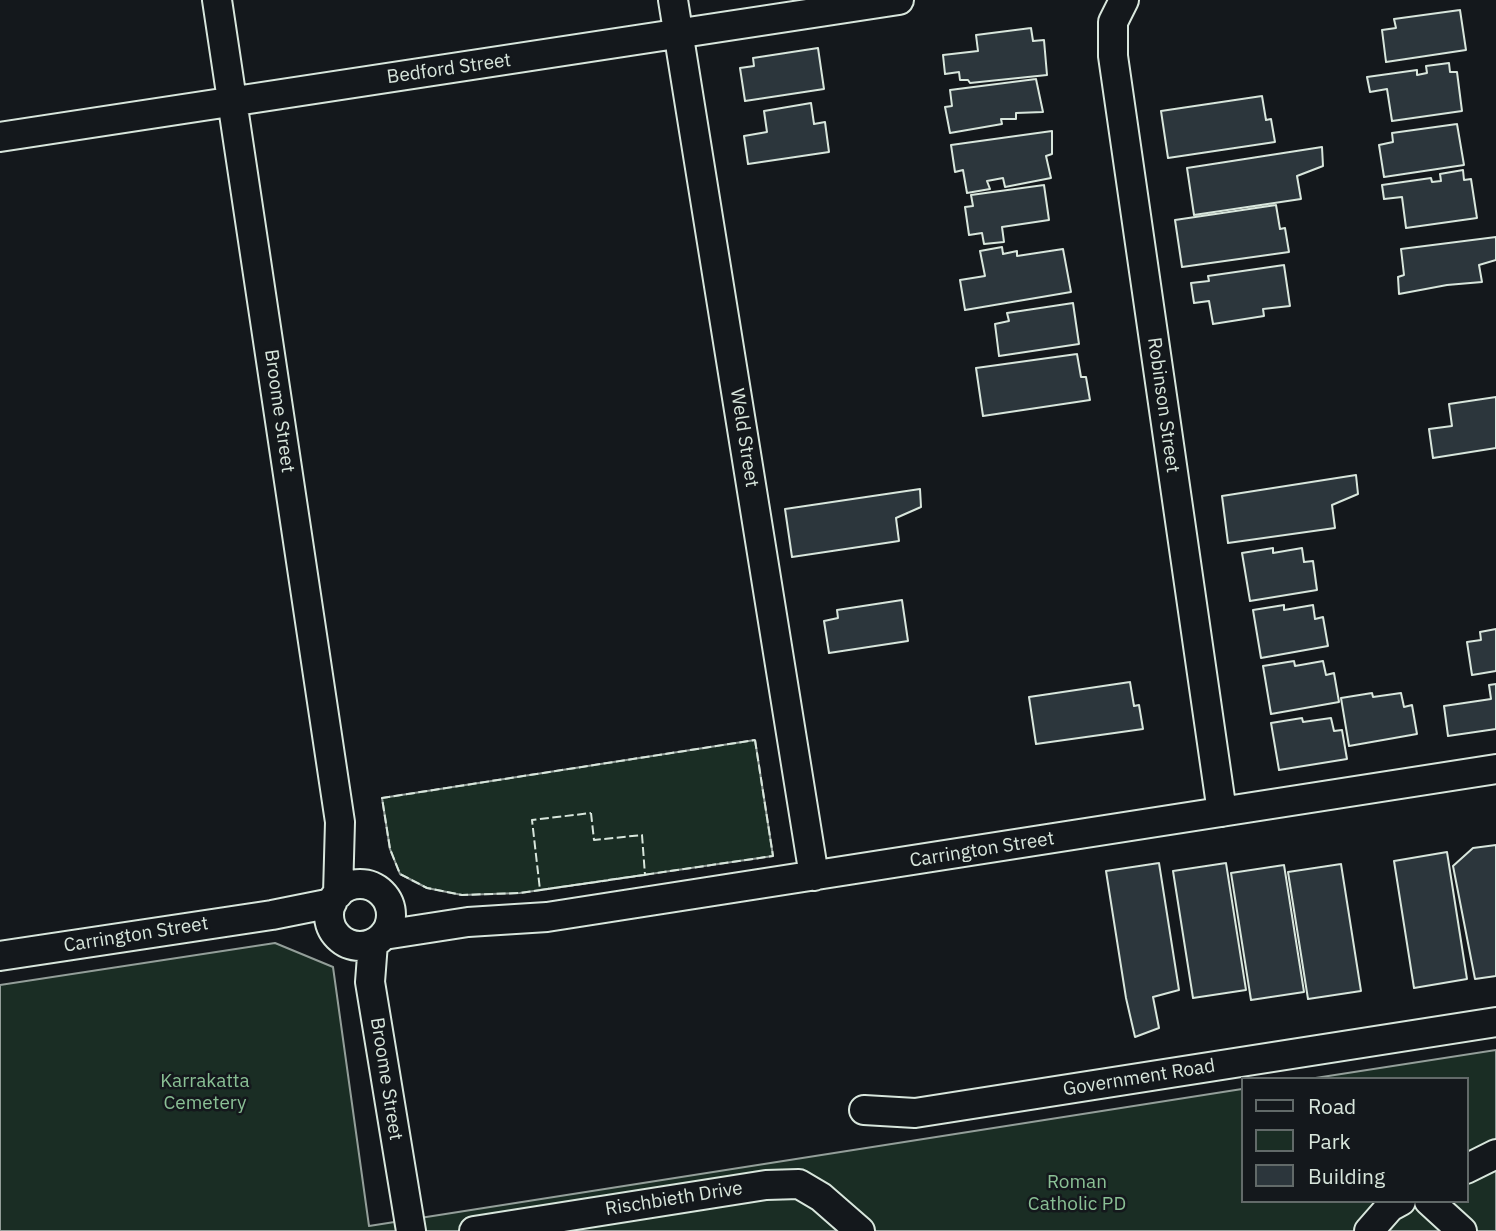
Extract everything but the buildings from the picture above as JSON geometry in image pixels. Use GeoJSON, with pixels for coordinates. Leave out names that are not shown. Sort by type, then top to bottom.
{"type":"FeatureCollection","features":[{"type":"Feature","properties":{"kind":"street","name":"Broome Street"},"geometry":{"type":"LineString","coordinates":[[217,0],[341,822],[334,907]]}},
{"type":"Feature","properties":{"kind":"street","name":"Weld Street"},"geometry":{"type":"LineString","coordinates":[[673,0],[814,876]]}},
{"type":"Feature","properties":{"kind":"street","name":"Bedford Street"},"geometry":{"type":"LineString","coordinates":[[0,137],[899,0]]}},
{"type":"Feature","properties":{"kind":"street","name":"Robinson Street"},"geometry":{"type":"LineString","coordinates":[[1124,0],[1113,22],[1113,56],[1222,812]]}},
{"type":"Feature","properties":{"kind":"street","name":"Carrington Street"},"geometry":{"type":"LineString","coordinates":[[369,941],[468,922],[547,918],[1496,769]]}},
{"type":"Feature","properties":{"kind":"street","name":"Broome Street"},"geometry":{"type":"LineString","coordinates":[[341,822],[379,895]]}},
{"type":"Feature","properties":{"kind":"street"},"geometry":{"type":"LineString","coordinates":[[353,885],[379,895],[391,920],[369,941],[335,933],[334,907],[353,885]]}},
{"type":"Feature","properties":{"kind":"street","name":"Carrington Street"},"geometry":{"type":"LineString","coordinates":[[379,895],[468,922]]}},
{"type":"Feature","properties":{"kind":"street","name":"Carrington Street"},"geometry":{"type":"LineString","coordinates":[[0,956],[334,907]]}},
{"type":"Feature","properties":{"kind":"street","name":"Broome Street"},"geometry":{"type":"LineString","coordinates":[[369,941],[370,982],[411,1231]]}},
{"type":"Feature","properties":{"kind":"street","name":"Government Road"},"geometry":{"type":"LineString","coordinates":[[864,1110],[915,1113],[1496,1022]]}},
{"type":"Feature","properties":{"kind":"street"},"geometry":{"type":"LineString","coordinates":[[1468,1168],[1496,1154]]}},
{"type":"Feature","properties":{"kind":"street","name":"Rischbieth Drive"},"geometry":{"type":"LineString","coordinates":[[474,1231],[766,1185],[799,1184],[821,1197],[860,1231]]}},
{"type":"Feature","properties":{"kind":"street"},"geometry":{"type":"LineString","coordinates":[[1369,1231],[1390,1207],[1397,1203]]}},
{"type":"Feature","properties":{"kind":"street"},"geometry":{"type":"LineString","coordinates":[[1431,1203],[1462,1231]]}},
{"type":"Feature","properties":{"kind":"green space"},"geometry":{"type":"Polygon","coordinates":[[[755,740],[773,856],[520,893],[462,895],[427,888],[400,874],[390,849],[382,798],[755,740]]]}},
{"type":"Feature","properties":{"kind":"green space","name":"Karrakatta Cemetery"},"geometry":{"type":"Polygon","coordinates":[[[275,943],[333,967],[369,1226],[1240,1089],[1240,1203],[1468,1203],[1468,1077],[1322,1077],[1496,1050],[1496,1231],[0,1231],[0,985],[275,943]]]}},
{"type":"Feature","properties":{"kind":"fence"},"geometry":{"type":"LineString","coordinates":[[755,740],[773,856],[520,893],[462,895],[427,888],[400,874],[390,849],[382,798],[755,740]]}},
{"type":"Feature","properties":{"kind":"fence"},"geometry":{"type":"LineString","coordinates":[[591,813],[594,840],[642,835],[645,875],[540,890],[532,820],[591,813]]}},
{"type":"Feature","properties":{"kind":"park label","name":"Roman Catholic PD"},"geometry":{"type":"Point","coordinates":[1077,1194]}}]}
